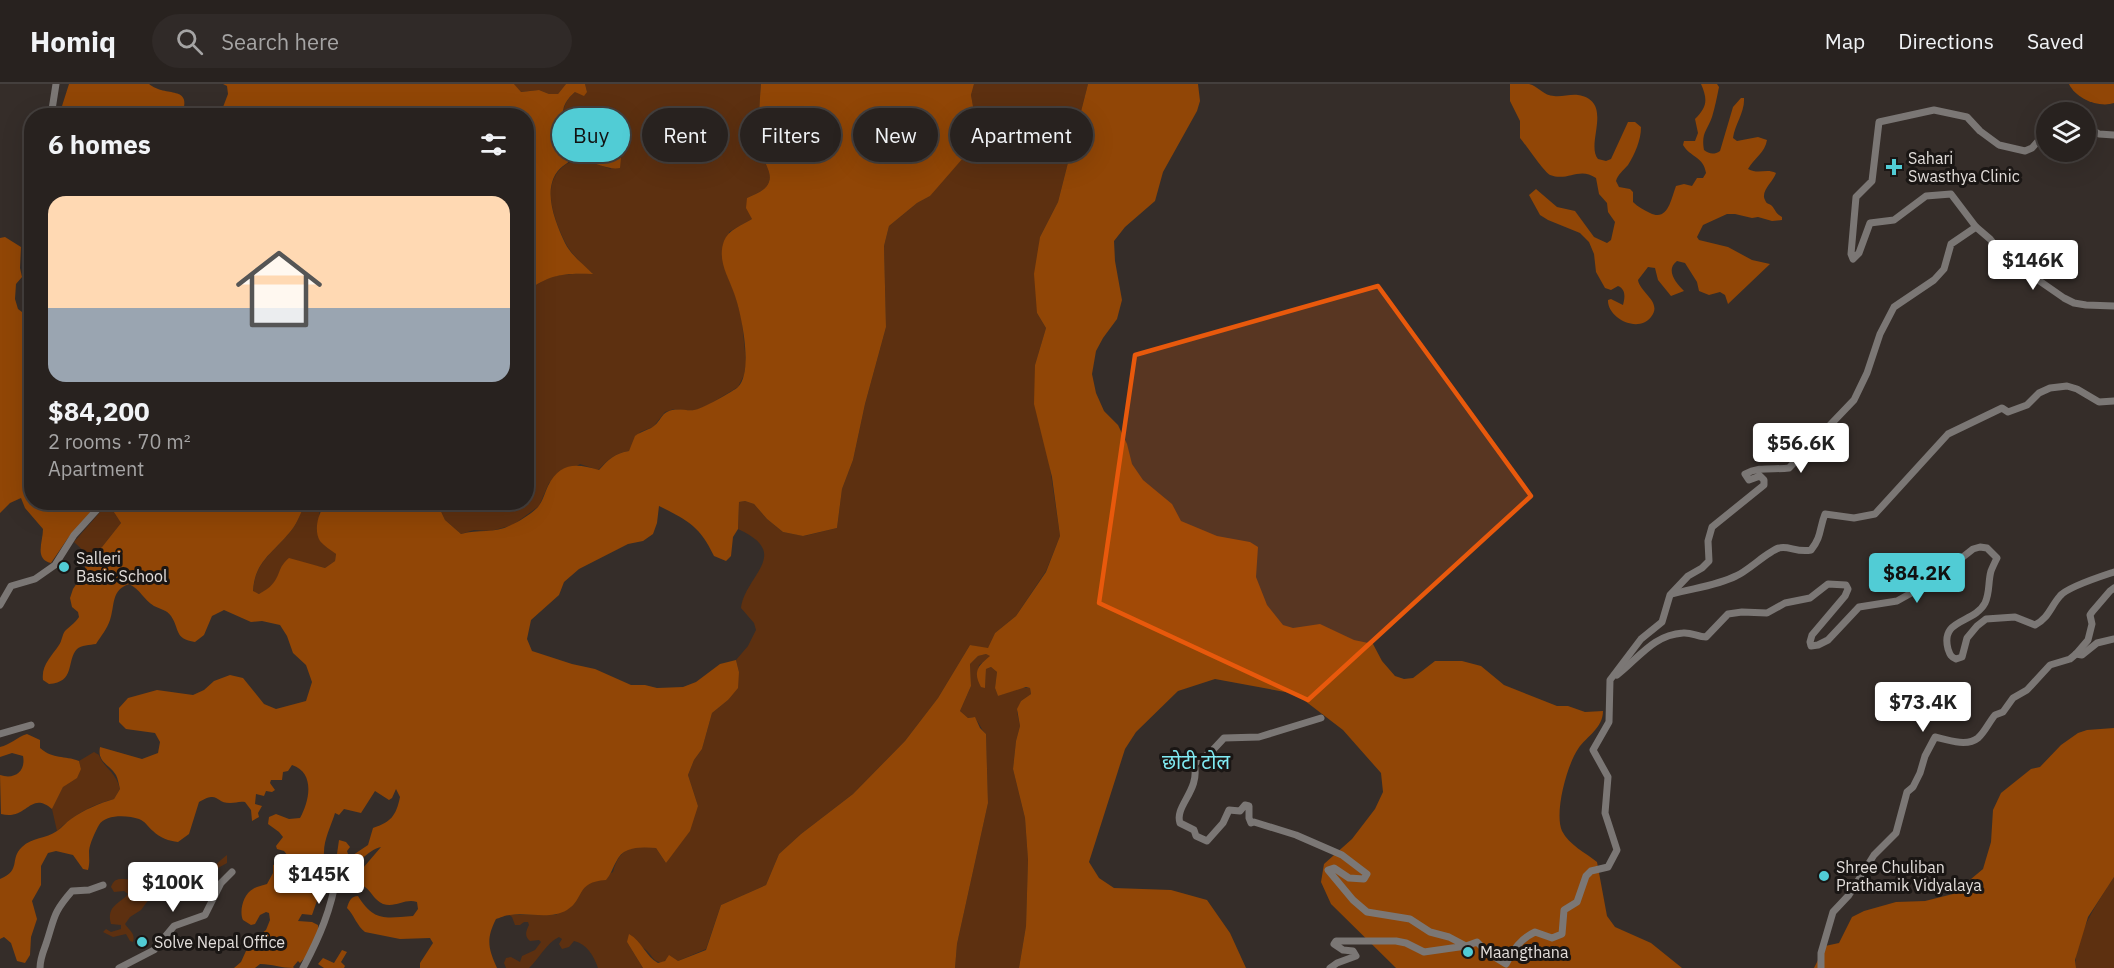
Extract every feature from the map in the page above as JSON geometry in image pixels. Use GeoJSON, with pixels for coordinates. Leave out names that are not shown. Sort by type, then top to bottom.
{"type":"FeatureCollection","features":[{"type":"Feature","properties":{"kind":"street"},"geometry":{"type":"LineString","coordinates":[[52,108],[56,84]]}},
{"type":"Feature","properties":{"kind":"street"},"geometry":{"type":"LineString","coordinates":[[2036,143],[2029,151],[1999,145],[1980,132],[1967,117],[1934,110],[1879,122],[1872,181],[1856,197],[1851,254],[1853,259],[1859,253],[1870,223],[1894,220],[1926,196],[1951,194],[1976,227],[1990,239],[2004,257],[2017,261],[2028,273],[2074,303],[2114,306]]}},
{"type":"Feature","properties":{"kind":"street"},"geometry":{"type":"LineString","coordinates":[[2096,132],[2114,135]]}},
{"type":"Feature","properties":{"kind":"street"},"geometry":{"type":"LineString","coordinates":[[1330,968],[1356,956],[1353,951],[1343,950],[1334,944],[1336,941],[1396,941],[1424,951],[1466,946],[1477,942],[1488,953],[1506,964],[1524,937],[1535,932],[1552,938],[1562,934],[1564,910],[1577,902],[1586,876],[1591,871],[1608,867],[1617,850],[1605,813],[1608,777],[1593,750],[1609,722],[1610,680],[1641,639],[1662,622],[1670,595],[1688,576],[1709,561],[1708,542],[1712,527],[1764,485],[1764,480],[1760,476],[1749,480],[1745,474],[1758,468],[1775,470],[1789,468],[1854,400],[1867,373],[1880,334],[1894,308],[1934,280],[1944,269],[1951,244],[1976,227]]}},
{"type":"Feature","properties":{"kind":"street"},"geometry":{"type":"LineString","coordinates":[[1670,595],[1720,583],[1739,575],[1776,549],[1784,547],[1800,553],[1811,550],[1820,538],[1825,514],[1854,518],[1875,514],[1948,434],[1991,412],[2002,408],[2008,412],[2019,409],[2027,405],[2039,393],[2050,388],[2067,386],[2100,402],[2114,401]]}},
{"type":"Feature","properties":{"kind":"street"},"geometry":{"type":"LineString","coordinates":[[0,605],[11,586],[35,579],[55,565],[74,535],[97,510]]}},
{"type":"Feature","properties":{"kind":"street"},"geometry":{"type":"LineString","coordinates":[[1610,680],[1630,665],[1650,644],[1683,633],[1706,637],[1728,614],[1767,613],[1785,603],[1810,598],[1828,584],[1846,585],[1848,589],[1845,596],[1812,635],[1811,646],[1818,645],[1828,640],[1859,607],[1897,601],[1931,582],[1976,547],[1987,548],[1997,558],[1991,571],[1988,594],[1983,605],[1948,632],[1947,644],[1954,659],[1962,657],[1967,638],[1986,619],[2015,617],[2035,625],[2046,616],[2061,594],[2114,572]]}},
{"type":"Feature","properties":{"kind":"street"},"geometry":{"type":"LineString","coordinates":[[1821,968],[1821,953],[1833,912],[1849,896],[1874,855],[1896,833],[1907,792],[1912,788],[1920,773],[1925,756],[1935,737],[1959,742],[1975,740],[1995,715],[2003,712],[2013,698],[2027,690],[2050,665],[2070,660],[2076,654],[2088,640],[2092,624],[2090,615],[2114,588]]}},
{"type":"Feature","properties":{"kind":"street"},"geometry":{"type":"LineString","coordinates":[[2076,654],[2082,655],[2097,643],[2114,639]]}},
{"type":"Feature","properties":{"kind":"street"},"geometry":{"type":"LineString","coordinates":[[1321,718],[1259,737],[1224,738],[1211,752],[1194,764],[1197,774],[1194,786],[1186,797],[1178,818],[1180,823],[1194,830],[1197,836],[1207,841],[1224,823],[1229,810],[1240,811],[1245,805],[1249,806],[1251,823],[1296,835],[1342,855],[1367,874],[1364,879],[1349,878],[1334,868],[1328,870],[1353,900],[1367,912],[1410,919],[1430,932],[1449,937],[1466,946]]}},
{"type":"Feature","properties":{"kind":"street"},"geometry":{"type":"LineString","coordinates":[[0,734],[31,725]]}},
{"type":"Feature","properties":{"kind":"street"},"geometry":{"type":"LineString","coordinates":[[303,968],[328,915],[337,874],[353,867]]}},
{"type":"Feature","properties":{"kind":"street"},"geometry":{"type":"LineString","coordinates":[[119,968],[154,950],[174,926],[205,915],[221,883],[232,872]]}},
{"type":"Feature","properties":{"kind":"street"},"geometry":{"type":"LineString","coordinates":[[40,968],[51,922],[60,904],[72,891],[89,890],[103,885]]}},
{"type":"Feature","properties":{"kind":"highlighted area"},"geometry":{"type":"Polygon","coordinates":[[[1378,286],[1531,496],[1308,700],[1099,603],[1135,355],[1378,286]]]}},
{"type":"Feature","properties":{"kind":"shaded area"},"geometry":{"type":"Polygon","coordinates":[[[69,84],[149,84],[181,95],[184,99],[183,108],[62,108],[69,84]]]}},
{"type":"Feature","properties":{"kind":"shaded area"},"geometry":{"type":"Polygon","coordinates":[[[223,84],[514,84],[521,92],[539,90],[549,94],[558,94],[566,84],[585,84],[587,92],[584,96],[575,92],[564,108],[552,108],[552,162],[569,162],[556,174],[552,182],[551,203],[565,243],[593,274],[558,276],[534,287],[534,108],[223,108],[228,94],[227,86],[223,84]]]}},
{"type":"Feature","properties":{"kind":"shaded area"},"geometry":{"type":"Polygon","coordinates":[[[514,84],[566,84],[558,94],[549,94],[539,90],[520,92],[514,84]]]}},
{"type":"Feature","properties":{"kind":"shaded area"},"geometry":{"type":"Polygon","coordinates":[[[585,84],[761,84],[759,108],[740,108],[740,162],[765,162],[770,179],[763,190],[747,198],[752,219],[729,232],[727,275],[742,321],[746,363],[744,375],[738,387],[697,411],[674,409],[665,412],[653,427],[640,432],[629,451],[612,457],[598,470],[580,464],[549,483],[539,506],[534,510],[534,286],[551,277],[592,273],[565,242],[551,202],[552,182],[557,173],[570,162],[593,162],[611,169],[608,162],[630,162],[630,108],[565,108],[567,101],[575,92],[587,92],[585,84]]]}},
{"type":"Feature","properties":{"kind":"shaded area"},"geometry":{"type":"Polygon","coordinates":[[[761,84],[974,84],[971,95],[973,108],[950,108],[950,162],[960,162],[930,196],[917,203],[889,226],[884,246],[886,327],[865,404],[853,460],[842,489],[837,528],[803,536],[783,532],[754,504],[739,502],[738,529],[733,537],[731,556],[726,561],[714,556],[692,525],[659,506],[653,534],[643,541],[628,544],[579,569],[564,582],[559,595],[531,620],[527,639],[532,651],[595,669],[631,685],[657,688],[683,687],[696,682],[720,664],[736,660],[739,672],[738,688],[712,713],[702,749],[694,760],[688,775],[698,806],[690,831],[666,863],[656,848],[628,850],[619,857],[606,880],[596,881],[585,887],[573,906],[567,910],[553,915],[517,914],[496,919],[489,944],[497,968],[420,968],[420,963],[433,943],[430,938],[400,939],[365,932],[347,908],[351,899],[358,896],[369,910],[381,916],[413,916],[418,909],[417,902],[413,901],[392,905],[383,904],[361,884],[347,878],[349,871],[363,868],[381,847],[352,864],[339,867],[339,859],[346,856],[337,854],[339,840],[346,842],[350,847],[348,854],[353,855],[368,845],[373,828],[388,821],[397,809],[400,797],[396,789],[389,800],[375,791],[361,813],[344,809],[339,815],[335,813],[324,847],[323,877],[327,879],[312,915],[302,914],[298,921],[318,925],[316,940],[307,955],[300,963],[298,961],[294,968],[260,964],[255,968],[234,968],[241,962],[250,942],[266,930],[270,920],[269,913],[266,912],[260,915],[255,924],[251,925],[243,920],[241,912],[244,899],[253,889],[267,884],[273,873],[273,865],[283,862],[288,856],[284,851],[277,849],[276,846],[283,837],[268,824],[269,817],[276,814],[289,819],[300,818],[306,804],[308,788],[305,774],[292,765],[288,771],[283,772],[282,780],[271,780],[270,783],[275,790],[266,791],[264,796],[256,794],[255,804],[262,806],[258,813],[259,817],[252,821],[251,810],[245,802],[230,803],[210,797],[199,802],[189,834],[178,842],[159,836],[139,819],[117,816],[102,821],[97,828],[89,851],[88,870],[83,869],[73,855],[56,851],[48,853],[41,866],[41,885],[32,901],[37,919],[31,937],[30,955],[25,963],[17,961],[11,943],[4,937],[0,939],[0,879],[11,872],[18,851],[30,841],[57,831],[81,813],[114,799],[120,789],[118,780],[102,760],[100,747],[142,759],[158,753],[160,742],[155,733],[126,729],[119,722],[119,708],[128,698],[157,690],[193,695],[204,690],[214,681],[230,675],[243,678],[264,704],[276,709],[306,701],[312,682],[306,665],[293,653],[280,625],[262,621],[251,622],[224,610],[212,616],[204,635],[195,642],[188,641],[178,633],[169,614],[151,604],[129,584],[116,594],[109,623],[96,644],[77,649],[67,675],[63,679],[49,684],[43,680],[48,661],[65,631],[79,617],[78,612],[72,607],[70,598],[83,574],[89,556],[102,547],[121,523],[113,510],[302,510],[292,529],[257,572],[253,591],[259,594],[272,585],[284,562],[289,558],[325,568],[335,561],[336,554],[318,537],[317,526],[322,510],[440,510],[445,520],[461,534],[505,528],[538,507],[558,472],[569,466],[583,466],[599,470],[612,458],[629,451],[635,436],[653,427],[665,413],[673,410],[697,409],[738,387],[743,379],[745,368],[745,341],[737,302],[726,274],[722,248],[729,234],[752,219],[746,208],[747,198],[768,185],[769,173],[765,162],[841,162],[841,108],[759,108],[761,84]]]}},
{"type":"Feature","properties":{"kind":"shaded area"},"geometry":{"type":"Polygon","coordinates":[[[974,84],[1088,84],[1082,108],[973,108],[971,95],[974,84]]]}},
{"type":"Feature","properties":{"kind":"shaded area"},"geometry":{"type":"Polygon","coordinates":[[[1088,84],[1198,84],[1200,101],[1197,111],[1163,172],[1155,201],[1125,227],[1114,241],[1122,300],[1117,319],[1096,351],[1092,374],[1096,393],[1104,411],[1118,425],[1127,444],[1132,464],[1143,480],[1172,504],[1181,521],[1217,536],[1250,542],[1258,547],[1256,577],[1267,605],[1283,625],[1293,628],[1320,624],[1354,640],[1373,644],[1382,661],[1395,676],[1404,679],[1413,678],[1435,661],[1462,661],[1481,666],[1504,685],[1557,706],[1568,706],[1585,712],[1603,711],[1594,732],[1578,749],[1570,766],[1561,801],[1562,831],[1573,845],[1597,862],[1607,916],[1615,927],[1651,943],[1682,968],[1396,968],[1331,904],[1321,882],[1324,864],[1352,839],[1375,809],[1383,792],[1381,773],[1343,730],[1296,694],[1215,679],[1178,691],[1136,732],[1125,749],[1089,862],[1099,878],[1114,888],[1171,890],[1207,900],[1230,933],[1246,968],[1019,968],[1026,926],[1028,860],[1025,818],[1013,769],[1020,726],[1017,709],[1021,701],[1031,694],[1030,688],[1026,687],[998,696],[995,688],[997,672],[991,667],[986,669],[985,688],[981,687],[977,673],[980,666],[990,656],[986,654],[978,656],[970,664],[971,686],[960,711],[968,718],[975,717],[986,734],[988,803],[957,944],[955,968],[643,968],[627,942],[629,934],[658,963],[665,961],[669,955],[678,961],[706,950],[721,905],[766,885],[779,854],[853,794],[905,741],[938,698],[970,645],[988,648],[995,633],[1016,616],[1046,572],[1060,536],[1052,477],[1034,404],[1035,365],[1046,328],[1037,313],[1034,274],[1040,237],[1058,202],[1068,162],[1093,162],[1093,108],[1082,108],[1088,84]]]}},
{"type":"Feature","properties":{"kind":"shaded area"},"geometry":{"type":"Polygon","coordinates":[[[1510,84],[1529,84],[1550,96],[1578,95],[1589,99],[1595,105],[1597,114],[1595,152],[1598,159],[1606,161],[1611,159],[1628,122],[1635,122],[1641,127],[1635,152],[1616,181],[1619,187],[1630,189],[1633,192],[1635,204],[1656,215],[1665,212],[1668,208],[1676,186],[1684,184],[1692,186],[1697,178],[1703,178],[1706,173],[1700,160],[1683,145],[1684,141],[1695,141],[1698,133],[1695,119],[1705,103],[1701,84],[1717,84],[1719,87],[1712,117],[1703,140],[1704,150],[1710,153],[1720,151],[1733,107],[1741,98],[1744,98],[1733,138],[1737,141],[1758,137],[1767,140],[1764,148],[1748,169],[1776,173],[1764,197],[1782,217],[1782,220],[1772,221],[1758,217],[1727,214],[1703,225],[1697,237],[1699,240],[1728,247],[1752,260],[1770,264],[1728,304],[1725,295],[1720,292],[1709,295],[1699,291],[1697,282],[1685,263],[1677,261],[1672,268],[1675,280],[1684,291],[1671,296],[1658,280],[1655,268],[1648,267],[1638,280],[1653,302],[1654,312],[1645,322],[1639,324],[1624,322],[1618,318],[1612,313],[1608,300],[1611,299],[1623,305],[1624,291],[1618,286],[1611,290],[1605,288],[1596,272],[1594,254],[1589,242],[1580,233],[1540,215],[1529,195],[1536,189],[1557,207],[1575,211],[1594,237],[1607,243],[1611,240],[1615,222],[1608,212],[1607,203],[1599,194],[1596,178],[1584,173],[1556,177],[1544,169],[1520,138],[1520,121],[1510,101],[1510,84]]]}},
{"type":"Feature","properties":{"kind":"shaded area"},"geometry":{"type":"Polygon","coordinates":[[[2069,84],[2114,84],[2114,103],[2102,104],[2088,101],[2069,84]]]}},
{"type":"Feature","properties":{"kind":"shaded area"},"geometry":{"type":"Polygon","coordinates":[[[950,158],[950,162],[1068,162],[1058,202],[1040,237],[1037,313],[1046,328],[1035,365],[1060,536],[1046,571],[1016,616],[995,633],[988,649],[970,645],[938,698],[905,741],[853,794],[779,854],[766,885],[721,905],[706,949],[678,961],[668,958],[662,963],[654,960],[640,946],[627,942],[643,968],[598,968],[592,955],[583,945],[574,941],[569,947],[562,949],[559,944],[562,939],[559,937],[529,968],[506,968],[504,963],[506,958],[511,957],[520,962],[522,956],[535,950],[541,942],[528,939],[526,933],[528,922],[515,925],[509,915],[556,915],[586,884],[613,872],[619,857],[634,848],[656,848],[666,863],[698,806],[688,775],[694,760],[702,749],[712,713],[728,700],[739,672],[736,660],[748,646],[756,630],[754,623],[741,608],[744,596],[762,565],[764,556],[762,547],[754,538],[738,529],[739,502],[754,504],[783,532],[804,536],[837,528],[842,489],[853,460],[865,404],[886,327],[884,246],[889,226],[917,203],[930,196],[950,158]]]}},
{"type":"Feature","properties":{"kind":"shaded area"},"geometry":{"type":"Polygon","coordinates":[[[591,162],[621,162],[620,168],[591,162]]]}},
{"type":"Feature","properties":{"kind":"shaded area"},"geometry":{"type":"Polygon","coordinates":[[[5,237],[21,247],[22,277],[16,284],[15,299],[18,309],[24,313],[24,506],[21,498],[10,503],[0,513],[0,238],[5,237]]]}},
{"type":"Feature","properties":{"kind":"shaded area"},"geometry":{"type":"Polygon","coordinates":[[[27,510],[94,510],[68,538],[51,563],[46,561],[41,554],[43,529],[27,510]]]}},
{"type":"Feature","properties":{"kind":"shaded area"},"geometry":{"type":"Polygon","coordinates":[[[102,510],[113,510],[121,523],[102,547],[89,556],[74,542],[102,510]]]}},
{"type":"Feature","properties":{"kind":"shaded area"},"geometry":{"type":"Polygon","coordinates":[[[302,510],[320,510],[321,526],[336,554],[335,561],[325,568],[318,566],[281,568],[271,587],[260,594],[253,592],[254,581],[261,565],[299,518],[302,510]]]}},
{"type":"Feature","properties":{"kind":"shaded area"},"geometry":{"type":"Polygon","coordinates":[[[440,510],[534,510],[513,525],[491,531],[474,530],[461,534],[445,520],[440,510]]]}},
{"type":"Feature","properties":{"kind":"shaded area"},"geometry":{"type":"Polygon","coordinates":[[[986,654],[991,656],[979,665],[977,675],[985,686],[986,669],[991,667],[997,672],[995,688],[998,696],[1020,688],[1030,688],[1031,694],[1021,701],[1017,712],[1020,726],[1013,769],[1025,818],[1028,860],[1026,926],[1019,968],[955,968],[957,944],[988,803],[986,734],[973,717],[968,718],[960,711],[971,686],[970,664],[978,656],[986,654]]]}},
{"type":"Feature","properties":{"kind":"shaded area"},"geometry":{"type":"Polygon","coordinates":[[[2114,728],[2114,877],[2088,917],[2075,960],[2076,968],[1814,968],[1825,946],[1839,943],[1852,917],[1864,911],[1896,902],[1925,901],[1953,894],[1983,869],[1991,842],[1993,810],[2001,793],[2031,769],[2040,767],[2061,745],[2078,733],[2114,728]]]}},
{"type":"Feature","properties":{"kind":"shaded area"},"geometry":{"type":"Polygon","coordinates":[[[27,734],[40,740],[40,748],[45,752],[79,761],[81,769],[77,778],[63,787],[52,809],[45,804],[38,803],[17,814],[1,814],[0,775],[10,776],[18,773],[23,766],[23,756],[12,753],[0,757],[0,747],[27,734]]]}},
{"type":"Feature","properties":{"kind":"shaded area"},"geometry":{"type":"Polygon","coordinates":[[[94,752],[99,755],[120,789],[114,799],[83,811],[57,831],[52,809],[63,787],[81,769],[79,761],[94,752]]]}},
{"type":"Feature","properties":{"kind":"shaded area"},"geometry":{"type":"Polygon","coordinates":[[[227,855],[227,863],[218,868],[200,896],[196,896],[191,890],[177,887],[171,882],[145,886],[145,890],[150,891],[152,895],[141,910],[130,917],[125,924],[133,934],[133,942],[126,934],[113,937],[103,932],[106,929],[111,932],[121,929],[121,925],[111,924],[110,913],[128,894],[124,891],[114,892],[111,887],[118,879],[135,878],[139,864],[150,868],[149,880],[176,879],[201,888],[217,864],[227,855]]]}},
{"type":"Feature","properties":{"kind":"shaded area"},"geometry":{"type":"Polygon","coordinates":[[[2114,877],[2114,968],[2076,968],[2078,944],[2082,932],[2114,877]]]}},
{"type":"Feature","properties":{"kind":"shaded area"},"geometry":{"type":"Polygon","coordinates":[[[342,950],[347,952],[341,962],[344,968],[324,968],[318,964],[323,958],[334,963],[342,950]]]}},
{"type":"Feature","properties":{"kind":"place","name":"Sahari Swasthya Clinic"},"geometry":{"type":"Point","coordinates":[1894,167]}},
{"type":"Feature","properties":{"kind":"place","name":"Salleri Basic School"},"geometry":{"type":"Point","coordinates":[64,567]}},
{"type":"Feature","properties":{"kind":"place","name":"Shree Chuliban Prathamik Vidyalaya"},"geometry":{"type":"Point","coordinates":[1824,876]}},
{"type":"Feature","properties":{"kind":"place","name":"Solve Nepal Office"},"geometry":{"type":"Point","coordinates":[142,942]}},
{"type":"Feature","properties":{"kind":"place","name":"Maangthana"},"geometry":{"type":"Point","coordinates":[1468,952]}},
{"type":"Feature","properties":{"kind":"district","name":"छोटी टोल"},"geometry":{"type":"Point","coordinates":[1196,761]}}]}
